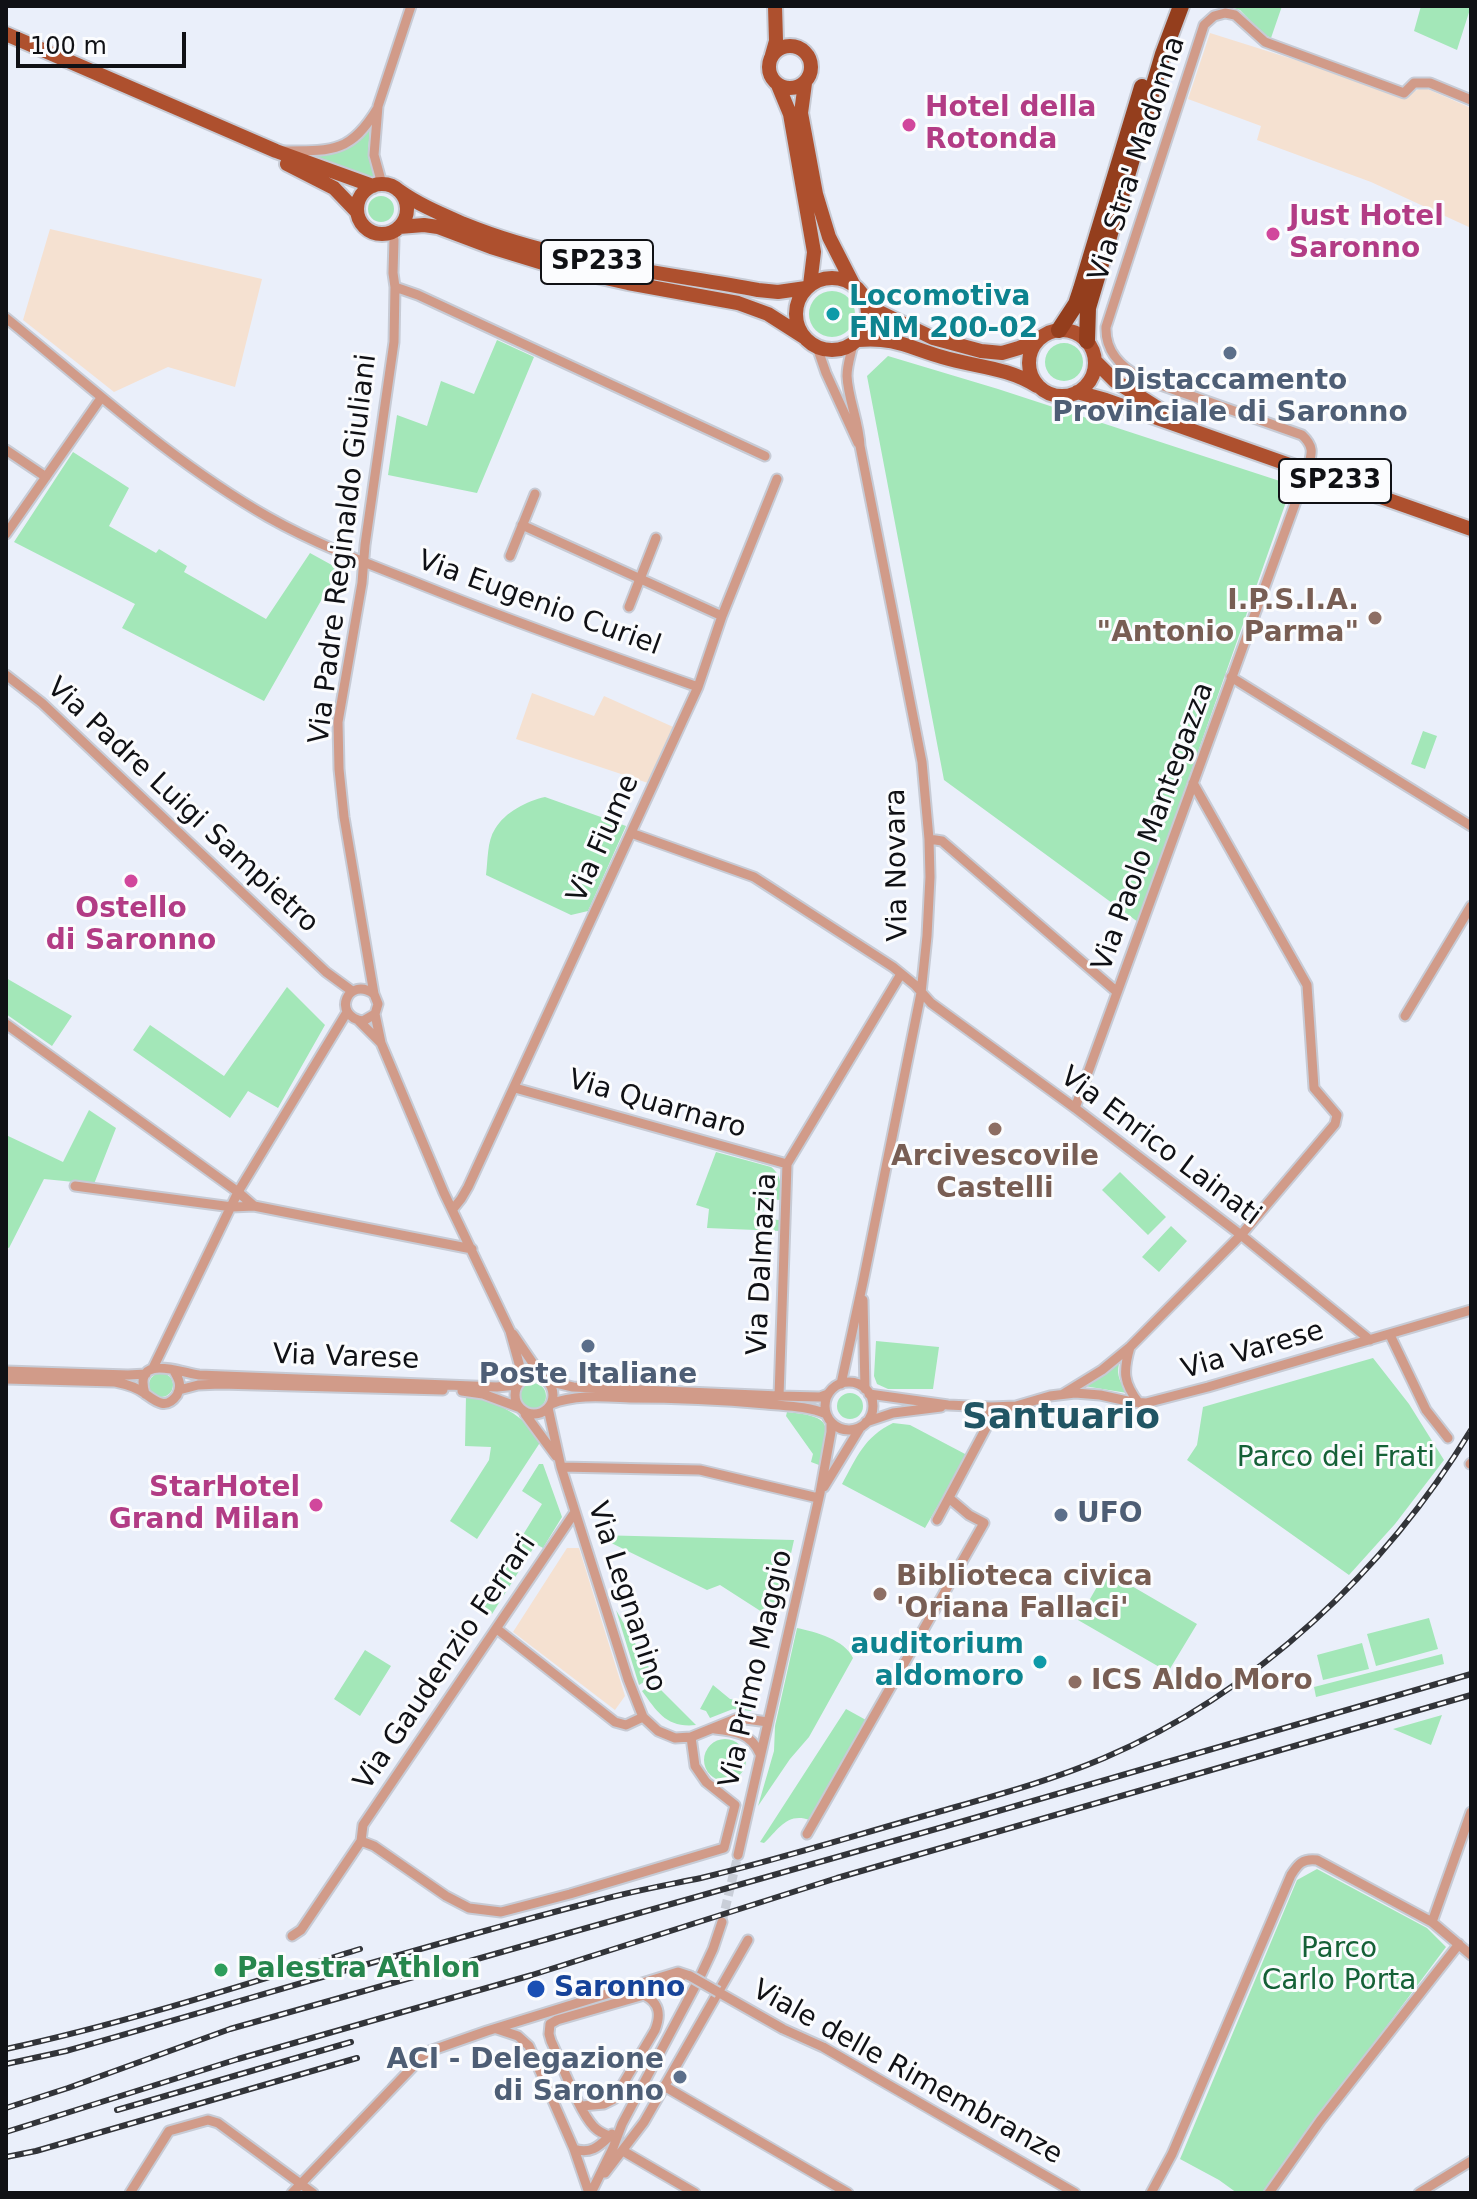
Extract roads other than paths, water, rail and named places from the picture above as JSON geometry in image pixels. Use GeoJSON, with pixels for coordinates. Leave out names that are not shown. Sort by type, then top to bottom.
{"type":"FeatureCollection","features":[{"type":"Feature","properties":{"kind":"highway"},"geometry":{"type":"LineString","coordinates":[[1059,330],[1076,304],[1140,94],[1174,11]]}},
{"type":"Feature","properties":{"kind":"highway"},"geometry":{"type":"LineString","coordinates":[[1087,341],[1088,308],[1174,11]]}},
{"type":"Feature","properties":{"kind":"main road"},"geometry":{"type":"LineString","coordinates":[[776,9],[797,47],[811,63],[801,113],[816,194],[829,237],[867,306],[865,330],[855,342]]}},
{"type":"Feature","properties":{"kind":"main road"},"geometry":{"type":"LineString","coordinates":[[776,9],[776,41],[768,69],[790,114],[814,252],[808,287],[799,299],[796,312],[797,325],[804,337]]}},
{"type":"Feature","properties":{"kind":"main road","name":"SP233"},"geometry":{"type":"LineString","coordinates":[[6,34],[276,151],[398,190],[431,210],[535,249],[758,290],[778,292],[808,287],[820,279],[831,278],[853,284]]}},
{"type":"Feature","properties":{"kind":"main road"},"geometry":{"type":"LineString","coordinates":[[772,56],[783,47],[797,47]]}},
{"type":"Feature","properties":{"kind":"main road"},"geometry":{"type":"LineString","coordinates":[[778,85],[793,89],[805,83]]}},
{"type":"Feature","properties":{"kind":"main road","name":"SP233"},"geometry":{"type":"LineString","coordinates":[[208,123],[334,188],[370,231],[377,233],[424,225],[438,227],[556,267],[738,303],[768,314],[817,347],[829,350],[880,338],[896,341],[941,357],[1021,376],[1058,396],[1077,392],[1106,400],[1471,529]]}},
{"type":"Feature","properties":{"kind":"main road"},"geometry":{"type":"LineString","coordinates":[[357,212],[360,196],[378,185]]}},
{"type":"Feature","properties":{"kind":"main road"},"geometry":{"type":"LineString","coordinates":[[395,229],[406,213],[406,205],[398,190]]}},
{"type":"Feature","properties":{"kind":"main road"},"geometry":{"type":"LineString","coordinates":[[867,306],[933,338],[981,351],[1002,353],[1038,340]]}},
{"type":"Feature","properties":{"kind":"main road"},"geometry":{"type":"LineString","coordinates":[[1039,387],[1033,379],[1029,359],[1038,340],[1059,330],[1070,331],[1087,341]]}},
{"type":"Feature","properties":{"kind":"main road","name":"SP233"},"geometry":{"type":"LineString","coordinates":[[1087,341],[1095,361],[1115,381],[1199,434]]}},
{"type":"Feature","properties":{"kind":"main road"},"geometry":{"type":"LineString","coordinates":[[1077,392],[1091,379],[1095,361]]}},
{"type":"Feature","properties":{"kind":"street"},"geometry":{"type":"LineString","coordinates":[[378,185],[374,155],[378,106],[411,6]]}},
{"type":"Feature","properties":{"kind":"street","name":"Via Stra' Madonna"},"geometry":{"type":"LineString","coordinates":[[1307,471],[1312,451],[1310,443],[1302,435],[1141,378],[1120,364],[1106,338],[1106,327],[1204,25],[1214,16],[1225,13],[1235,15],[1265,42],[1390,88],[1404,93],[1414,83],[1430,83],[1471,100]]}},
{"type":"Feature","properties":{"kind":"street"},"geometry":{"type":"LineString","coordinates":[[276,151],[322,150],[343,146],[360,133],[378,106]]}},
{"type":"Feature","properties":{"kind":"street","name":"Via Padre Reginaldo Giuliani"},"geometry":{"type":"LineString","coordinates":[[395,229],[394,342],[365,563],[338,722],[344,817],[378,1004],[375,1014],[381,1043],[510,1331],[520,1382]]}},
{"type":"Feature","properties":{"kind":"street"},"geometry":{"type":"LineString","coordinates":[[395,287],[765,456]]}},
{"type":"Feature","properties":{"kind":"street","name":"Via Eugenio Curiel"},"geometry":{"type":"LineString","coordinates":[[6,318],[101,398],[183,461],[301,535],[500,616],[698,687]]}},
{"type":"Feature","properties":{"kind":"street","name":"Via Novara"},"geometry":{"type":"LineString","coordinates":[[841,1384],[921,993],[927,936],[929,839],[922,762],[847,375],[855,342]]}},
{"type":"Feature","properties":{"kind":"street","name":"Via Novara"},"geometry":{"type":"LineString","coordinates":[[817,347],[860,446]]}},
{"type":"Feature","properties":{"kind":"street"},"geometry":{"type":"LineString","coordinates":[[6,534],[101,398]]}},
{"type":"Feature","properties":{"kind":"street"},"geometry":{"type":"LineString","coordinates":[[6,450],[46,477]]}},
{"type":"Feature","properties":{"kind":"street","name":"Via Paolo Mantegazza"},"geometry":{"type":"LineString","coordinates":[[1075,1108],[1307,471]]}},
{"type":"Feature","properties":{"kind":"street","name":"Via Fiume"},"geometry":{"type":"LineString","coordinates":[[453,1209],[468,1187],[515,1088],[698,687],[722,616],[777,479]]}},
{"type":"Feature","properties":{"kind":"street"},"geometry":{"type":"LineString","coordinates":[[510,556],[535,494]]}},
{"type":"Feature","properties":{"kind":"street"},"geometry":{"type":"LineString","coordinates":[[522,525],[722,616]]}},
{"type":"Feature","properties":{"kind":"street"},"geometry":{"type":"LineString","coordinates":[[629,607],[656,538]]}},
{"type":"Feature","properties":{"kind":"street","name":"Via Padre Luigi Sampietro"},"geometry":{"type":"LineString","coordinates":[[6,675],[42,703],[326,972],[353,993]]}},
{"type":"Feature","properties":{"kind":"street"},"geometry":{"type":"LineString","coordinates":[[1231,677],[1471,826]]}},
{"type":"Feature","properties":{"kind":"street"},"geometry":{"type":"LineString","coordinates":[[1063,1394],[1102,1370],[1130,1347],[1241,1235],[1335,1124],[1337,1115],[1314,1088],[1307,985],[1193,783]]}},
{"type":"Feature","properties":{"kind":"street","name":"Via Enrico Lainati"},"geometry":{"type":"LineString","coordinates":[[631,833],[754,877],[901,974],[931,1003],[1241,1235],[1370,1340]]}},
{"type":"Feature","properties":{"kind":"street"},"geometry":{"type":"LineString","coordinates":[[929,839],[942,841],[1117,992]]}},
{"type":"Feature","properties":{"kind":"street"},"geometry":{"type":"LineString","coordinates":[[1405,1016],[1471,906]]}},
{"type":"Feature","properties":{"kind":"street","name":"Via Padre Reginaldo Giuliani"},"geometry":{"type":"LineString","coordinates":[[369,959],[347,1012],[381,1043]]}},
{"type":"Feature","properties":{"kind":"street","name":"Via Dalmazia"},"geometry":{"type":"LineString","coordinates":[[779,1396],[787,1164],[901,974]]}},
{"type":"Feature","properties":{"kind":"street"},"geometry":{"type":"LineString","coordinates":[[353,993],[366,989],[374,994]]}},
{"type":"Feature","properties":{"kind":"street"},"geometry":{"type":"LineString","coordinates":[[145,1394],[143,1383],[238,1192],[347,1012]]}},
{"type":"Feature","properties":{"kind":"street"},"geometry":{"type":"LineString","coordinates":[[359,1021],[375,1014]]}},
{"type":"Feature","properties":{"kind":"street"},"geometry":{"type":"LineString","coordinates":[[6,1024],[254,1206]]}},
{"type":"Feature","properties":{"kind":"street","name":"Via Quarnaro"},"geometry":{"type":"LineString","coordinates":[[515,1088],[787,1164]]}},
{"type":"Feature","properties":{"kind":"street"},"geometry":{"type":"LineString","coordinates":[[75,1186],[232,1207],[254,1206],[472,1249]]}},
{"type":"Feature","properties":{"kind":"street","name":"Via Novara"},"geometry":{"type":"LineString","coordinates":[[863,1282],[867,1391]]}},
{"type":"Feature","properties":{"kind":"street","name":"Via Varese"},"geometry":{"type":"LineString","coordinates":[[867,1391],[948,1405],[991,1407],[1016,1406],[1063,1394],[1100,1395],[1139,1403],[1163,1399],[1471,1310]]}},
{"type":"Feature","properties":{"kind":"street","name":"Via Padre Reginaldo Giuliani"},"geometry":{"type":"LineString","coordinates":[[510,1331],[545,1379]]}},
{"type":"Feature","properties":{"kind":"street"},"geometry":{"type":"LineString","coordinates":[[1390,1335],[1426,1410],[1448,1438]]}},
{"type":"Feature","properties":{"kind":"street"},"geometry":{"type":"LineString","coordinates":[[6,1379],[115,1382],[126,1384],[150,1400],[162,1403],[171,1401],[179,1390],[180,1382],[171,1369],[163,1344]]}},
{"type":"Feature","properties":{"kind":"street"},"geometry":{"type":"LineString","coordinates":[[1130,1347],[1125,1378],[1139,1403]]}},
{"type":"Feature","properties":{"kind":"street"},"geometry":{"type":"LineString","coordinates":[[6,1371],[128,1375],[161,1366],[171,1369]]}},
{"type":"Feature","properties":{"kind":"street","name":"Via Varese"},"geometry":{"type":"LineString","coordinates":[[171,1369],[199,1375],[497,1387],[520,1382]]}},
{"type":"Feature","properties":{"kind":"street"},"geometry":{"type":"LineString","coordinates":[[529,1376],[573,1387],[779,1396],[820,1397],[841,1384],[853,1383],[867,1391],[872,1405],[870,1417],[864,1424],[855,1429],[842,1429],[815,1410],[791,1407],[686,1398],[590,1397],[563,1400],[537,1414],[521,1409],[514,1396],[520,1382],[529,1376]]}},
{"type":"Feature","properties":{"kind":"street"},"geometry":{"type":"LineString","coordinates":[[545,1379],[553,1392],[550,1406]]}},
{"type":"Feature","properties":{"kind":"street","name":"Via Varese"},"geometry":{"type":"LineString","coordinates":[[179,1390],[220,1384],[453,1391],[483,1394],[521,1409]]}},
{"type":"Feature","properties":{"kind":"street"},"geometry":{"type":"LineString","coordinates":[[828,1394],[825,1407],[829,1418]]}},
{"type":"Feature","properties":{"kind":"street","name":"Via Varese"},"geometry":{"type":"LineString","coordinates":[[864,1424],[893,1413],[948,1405]]}},
{"type":"Feature","properties":{"kind":"street","name":"Via Legnanino"},"geometry":{"type":"LineString","coordinates":[[550,1406],[560,1465],[643,1717],[665,1736],[691,1737]]}},
{"type":"Feature","properties":{"kind":"street"},"geometry":{"type":"LineString","coordinates":[[937,1520],[986,1428],[991,1407]]}},
{"type":"Feature","properties":{"kind":"street","name":"Via Legnanino"},"geometry":{"type":"LineString","coordinates":[[521,1409],[539,1430],[560,1465]]}},
{"type":"Feature","properties":{"kind":"street","name":"Via Primo Maggio"},"geometry":{"type":"LineString","coordinates":[[738,1855],[819,1495],[831,1430],[829,1418]]}},
{"type":"Feature","properties":{"kind":"street","name":"Via Primo Maggio"},"geometry":{"type":"LineString","coordinates":[[819,1495],[864,1424]]}},
{"type":"Feature","properties":{"kind":"street"},"geometry":{"type":"LineString","coordinates":[[560,1465],[700,1470],[819,1495]]}},
{"type":"Feature","properties":{"kind":"street"},"geometry":{"type":"LineString","coordinates":[[807,1834],[984,1523],[949,1498]]}},
{"type":"Feature","properties":{"kind":"street","name":"Via Gaudenzio Ferrari"},"geometry":{"type":"LineString","coordinates":[[292,1936],[301,1930],[361,1841],[363,1825],[575,1512]]}},
{"type":"Feature","properties":{"kind":"street"},"geometry":{"type":"LineString","coordinates":[[497,1629],[615,1722],[626,1725],[643,1717]]}},
{"type":"Feature","properties":{"kind":"street"},"geometry":{"type":"LineString","coordinates":[[361,1841],[374,1846],[446,1896],[469,1908],[501,1912],[545,1901],[724,1848],[735,1805],[706,1782],[695,1766],[691,1737],[738,1718],[768,1722]]}},
{"type":"Feature","properties":{"kind":"street"},"geometry":{"type":"LineString","coordinates":[[712,1729],[743,1734],[754,1742],[760,1754]]}},
{"type":"Feature","properties":{"kind":"street"},"geometry":{"type":"LineString","coordinates":[[1432,1922],[1467,1842],[1471,1812]]}},
{"type":"Feature","properties":{"kind":"street"},"geometry":{"type":"LineString","coordinates":[[1151,2193],[1172,2154],[1291,1875],[1302,1861],[1317,1860],[1432,1922],[1471,1955]]}},
{"type":"Feature","properties":{"kind":"street"},"geometry":{"type":"LineString","coordinates":[[591,2192],[622,2124],[699,1979],[722,1922]]}},
{"type":"Feature","properties":{"kind":"street"},"geometry":{"type":"LineString","coordinates":[[591,2192],[636,2135],[748,1940]]}},
{"type":"Feature","properties":{"kind":"street"},"geometry":{"type":"LineString","coordinates":[[1269,2193],[1320,2121],[1459,1944]]}},
{"type":"Feature","properties":{"kind":"street"},"geometry":{"type":"LineString","coordinates":[[292,2193],[427,2052],[678,1972],[690,1976]]}},
{"type":"Feature","properties":{"kind":"street"},"geometry":{"type":"LineString","coordinates":[[610,2136],[596,2130],[582,2106],[551,2041],[550,2024],[644,1995],[678,1978],[690,1976]]}},
{"type":"Feature","properties":{"kind":"street","name":"Viale delle Rimembranze"},"geometry":{"type":"LineString","coordinates":[[690,1976],[783,2029],[823,2047],[1075,2193]]}},
{"type":"Feature","properties":{"kind":"street"},"geometry":{"type":"LineString","coordinates":[[582,2106],[604,2104],[614,2099],[655,2030],[659,2021],[658,2009],[644,1995]]}},
{"type":"Feature","properties":{"kind":"street"},"geometry":{"type":"LineString","coordinates":[[496,2029],[518,2036],[529,2046],[591,2192]]}},
{"type":"Feature","properties":{"kind":"street"},"geometry":{"type":"LineString","coordinates":[[664,2086],[848,2193]]}},
{"type":"Feature","properties":{"kind":"street"},"geometry":{"type":"LineString","coordinates":[[130,2193],[169,2131],[208,2120],[218,2123],[313,2193]]}},
{"type":"Feature","properties":{"kind":"street"},"geometry":{"type":"LineString","coordinates":[[574,2149],[589,2152],[595,2149],[622,2124]]}},
{"type":"Feature","properties":{"kind":"street"},"geometry":{"type":"LineString","coordinates":[[623,2151],[695,2193]]}},
{"type":"Feature","properties":{"kind":"street"},"geometry":{"type":"LineString","coordinates":[[1419,2193],[1471,2161]]}},
{"type":"Feature","properties":{"kind":"tunnel"},"geometry":{"type":"LineString","coordinates":[[722,1922],[738,1855]]}},
{"type":"Feature","properties":{"kind":"railway"},"geometry":{"type":"LineString","coordinates":[[6,2064],[66,2051],[533,1918],[790,1855],[1022,1788],[1104,1758],[1160,1731],[1214,1699],[1265,1663],[1313,1622],[1358,1578],[1399,1531],[1437,1482],[1471,1430]]}},
{"type":"Feature","properties":{"kind":"railway"},"geometry":{"type":"LineString","coordinates":[[6,2108],[230,2029],[1471,1674]]}},
{"type":"Feature","properties":{"kind":"railway"},"geometry":{"type":"LineString","coordinates":[[6,2132],[238,2059],[532,1975],[837,1878],[1471,1695]]}},
{"type":"Feature","properties":{"kind":"railway"},"geometry":{"type":"LineString","coordinates":[[6,2049],[140,2015],[360,1949]]}},
{"type":"Feature","properties":{"kind":"railway"},"geometry":{"type":"LineString","coordinates":[[117,2110],[351,2042]]}},
{"type":"Feature","properties":{"kind":"railway"},"geometry":{"type":"LineString","coordinates":[[6,2157],[357,2058]]}},
{"type":"Feature","properties":{"kind":"place","name":"Hotel della Rotonda"},"geometry":{"type":"Point","coordinates":[909,125]}},
{"type":"Feature","properties":{"kind":"place","name":"Just Hotel Saronno"},"geometry":{"type":"Point","coordinates":[1273,234]}},
{"type":"Feature","properties":{"kind":"place","name":"Locomotiva FNM 200-02"},"geometry":{"type":"Point","coordinates":[833,314]}},
{"type":"Feature","properties":{"kind":"place","name":"Distaccamento Provinciale di Saronno"},"geometry":{"type":"Point","coordinates":[1230,353]}},
{"type":"Feature","properties":{"kind":"place","name":"I.P.S.I.A. \"Antonio Parma\""},"geometry":{"type":"Point","coordinates":[1375,618]}},
{"type":"Feature","properties":{"kind":"place","name":"Ostello di Saronno"},"geometry":{"type":"Point","coordinates":[131,881]}},
{"type":"Feature","properties":{"kind":"place","name":"Arcivescovile Castelli"},"geometry":{"type":"Point","coordinates":[995,1129]}},
{"type":"Feature","properties":{"kind":"place","name":"Poste Italiane"},"geometry":{"type":"Point","coordinates":[588,1346]}},
{"type":"Feature","properties":{"kind":"place","name":"StarHotel Grand Milan"},"geometry":{"type":"Point","coordinates":[316,1505]}},
{"type":"Feature","properties":{"kind":"place","name":"UFO"},"geometry":{"type":"Point","coordinates":[1061,1515]}},
{"type":"Feature","properties":{"kind":"place","name":"Biblioteca civica 'Oriana Fallaci'"},"geometry":{"type":"Point","coordinates":[880,1594]}},
{"type":"Feature","properties":{"kind":"place","name":"auditorium aldomoro"},"geometry":{"type":"Point","coordinates":[1040,1662]}},
{"type":"Feature","properties":{"kind":"place","name":"ICS Aldo Moro"},"geometry":{"type":"Point","coordinates":[1075,1682]}},
{"type":"Feature","properties":{"kind":"place","name":"Palestra Athlon"},"geometry":{"type":"Point","coordinates":[221,1970]}},
{"type":"Feature","properties":{"kind":"place","name":"Saronno"},"geometry":{"type":"Point","coordinates":[536,1989]}},
{"type":"Feature","properties":{"kind":"place","name":"ACI - Delegazione di Saronno"},"geometry":{"type":"Point","coordinates":[680,2077]}},
{"type":"Feature","properties":{"kind":"district","name":"Santuario"},"geometry":{"type":"Point","coordinates":[1061,1419]}},
{"type":"Feature","properties":{"kind":"park label","name":"Parco dei Frati"},"geometry":{"type":"Point","coordinates":[1336,1459]}},
{"type":"Feature","properties":{"kind":"park label","name":"Parco Carlo Porta"},"geometry":{"type":"Point","coordinates":[1339,1966]}}]}
